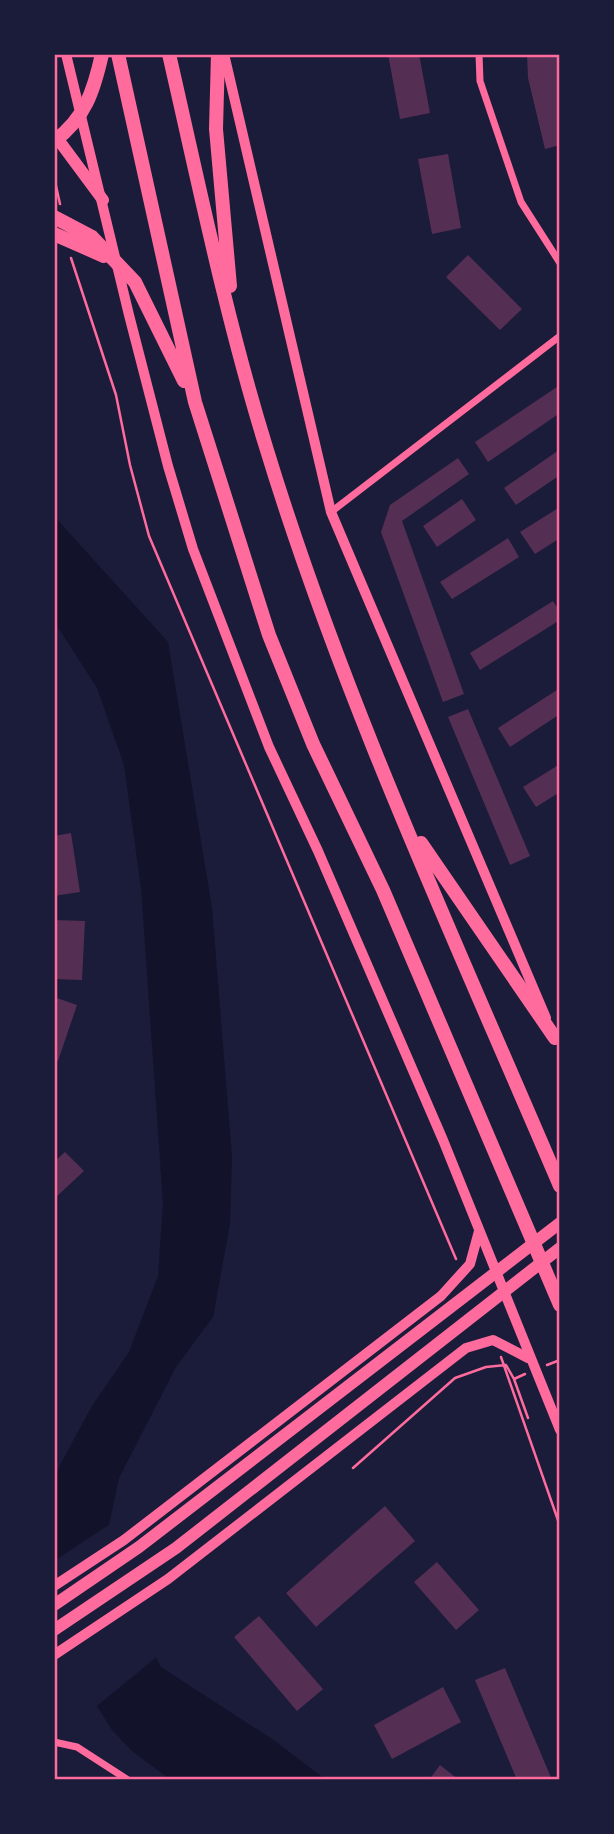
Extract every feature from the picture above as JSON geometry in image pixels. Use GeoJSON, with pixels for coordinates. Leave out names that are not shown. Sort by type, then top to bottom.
{"type":"FeatureCollection","features":[{"type":"Feature","properties":{"kind":"highway"},"geometry":{"type":"LineString","coordinates":[[54,140],[73,128],[94,88],[102,54]]}},
{"type":"Feature","properties":{"kind":"highway"},"geometry":{"type":"LineString","coordinates":[[118,54],[195,402],[269,635],[313,744],[383,890],[560,1306]]}},
{"type":"Feature","properties":{"kind":"highway"},"geometry":{"type":"LineString","coordinates":[[169,54],[234,336],[266,448],[366,730],[560,1186]]}},
{"type":"Feature","properties":{"kind":"highway"},"geometry":{"type":"LineString","coordinates":[[218,54],[216,129],[234,336]]}},
{"type":"Feature","properties":{"kind":"highway"},"geometry":{"type":"LineString","coordinates":[[58,216],[92,237],[131,278],[195,402]]}},
{"type":"Feature","properties":{"kind":"highway"},"geometry":{"type":"LineString","coordinates":[[54,234],[100,254],[131,278]]}},
{"type":"Feature","properties":{"kind":"highway"},"geometry":{"type":"LineString","coordinates":[[402,816],[557,1044]]}},
{"type":"Feature","properties":{"kind":"main road"},"geometry":{"type":"LineString","coordinates":[[66,54],[167,466],[193,549],[269,747],[318,851],[479,1231],[528,1359],[560,1430]]}},
{"type":"Feature","properties":{"kind":"main road"},"geometry":{"type":"LineString","coordinates":[[224,54],[331,512],[557,1044]]}},
{"type":"Feature","properties":{"kind":"main road"},"geometry":{"type":"LineString","coordinates":[[54,140],[61,142],[103,200]]}},
{"type":"Feature","properties":{"kind":"main road"},"geometry":{"type":"LineString","coordinates":[[54,1605],[139,1547],[560,1223]]}},
{"type":"Feature","properties":{"kind":"main road"},"geometry":{"type":"LineString","coordinates":[[54,1630],[176,1548],[560,1248]]}},
{"type":"Feature","properties":{"kind":"street"},"geometry":{"type":"LineString","coordinates":[[479,54],[480,81],[521,202],[560,264]]}},
{"type":"Feature","properties":{"kind":"street"},"geometry":{"type":"LineString","coordinates":[[331,512],[560,336]]}},
{"type":"Feature","properties":{"kind":"street"},"geometry":{"type":"LineString","coordinates":[[54,1587],[124,1540],[441,1296],[470,1264],[479,1231]]}},
{"type":"Feature","properties":{"kind":"street"},"geometry":{"type":"LineString","coordinates":[[56,1654],[141,1598],[466,1348],[493,1340],[528,1359]]}},
{"type":"Feature","properties":{"kind":"street"},"geometry":{"type":"LineString","coordinates":[[54,1742],[77,1747],[128,1780]]}},
{"type":"Feature","properties":{"kind":"path"},"geometry":{"type":"LineString","coordinates":[[54,177],[58,216]]}},
{"type":"Feature","properties":{"kind":"path"},"geometry":{"type":"LineString","coordinates":[[71,255],[117,396],[130,465],[149,537],[463,1272]]}},
{"type":"Feature","properties":{"kind":"path"},"geometry":{"type":"LineString","coordinates":[[493,1340],[560,1526]]}},
{"type":"Feature","properties":{"kind":"path"},"geometry":{"type":"LineString","coordinates":[[537,1369],[560,1360]]}},
{"type":"Feature","properties":{"kind":"path"},"geometry":{"type":"LineString","coordinates":[[353,1468],[455,1378],[486,1367],[506,1365],[528,1418]]}},
{"type":"Feature","properties":{"kind":"path"},"geometry":{"type":"LineString","coordinates":[[514,1379],[526,1374]]}},
{"type":"Feature","properties":{"kind":"shaded area"},"geometry":{"type":"Polygon","coordinates":[[[54,516],[168,642],[212,908],[232,1157],[230,1224],[213,1317],[176,1367],[119,1478],[109,1525],[143,1633],[161,1667],[275,1741],[326,1780],[171,1780],[132,1751],[112,1730],[54,1638],[54,1483],[60,1465],[92,1406],[129,1352],[158,1276],[163,1203],[141,888],[124,765],[97,688],[54,621],[54,516]]]}},
{"type":"Feature","properties":{"kind":"pier"},"geometry":{"type":"Polygon","coordinates":[[[113,1522],[146,1632],[159,1655],[93,1709],[54,1645],[54,1561],[113,1522]]]}},
{"type":"Feature","properties":{"kind":"building"},"geometry":{"type":"Polygon","coordinates":[[[388,54],[419,54],[430,113],[400,119],[388,54]]]}},
{"type":"Feature","properties":{"kind":"building"},"geometry":{"type":"Polygon","coordinates":[[[527,54],[560,54],[560,145],[545,149],[528,78],[527,54]]]}},
{"type":"Feature","properties":{"kind":"building"},"geometry":{"type":"Polygon","coordinates":[[[448,154],[461,228],[432,234],[418,159],[448,154]]]}},
{"type":"Feature","properties":{"kind":"building"},"geometry":{"type":"Polygon","coordinates":[[[468,255],[522,309],[500,330],[446,277],[468,255]]]}},
{"type":"Feature","properties":{"kind":"building"},"geometry":{"type":"Polygon","coordinates":[[[560,385],[560,413],[488,462],[475,442],[560,385]]]}},
{"type":"Feature","properties":{"kind":"building"},"geometry":{"type":"Polygon","coordinates":[[[559,450],[560,475],[516,505],[504,488],[559,450]]]}},
{"type":"Feature","properties":{"kind":"building"},"geometry":{"type":"Polygon","coordinates":[[[458,458],[469,474],[402,521],[464,694],[443,702],[381,532],[390,505],[458,458]]]}},
{"type":"Feature","properties":{"kind":"building"},"geometry":{"type":"Polygon","coordinates":[[[462,499],[476,520],[437,547],[423,526],[462,499]]]}},
{"type":"Feature","properties":{"kind":"building"},"geometry":{"type":"Polygon","coordinates":[[[560,507],[560,538],[535,554],[520,532],[560,507]]]}},
{"type":"Feature","properties":{"kind":"building"},"geometry":{"type":"Polygon","coordinates":[[[508,538],[519,557],[452,599],[440,582],[508,538]]]}},
{"type":"Feature","properties":{"kind":"building"},"geometry":{"type":"Polygon","coordinates":[[[553,601],[560,612],[560,620],[480,670],[470,653],[553,601]]]}},
{"type":"Feature","properties":{"kind":"building"},"geometry":{"type":"Polygon","coordinates":[[[560,688],[560,714],[510,747],[498,728],[560,688]]]}},
{"type":"Feature","properties":{"kind":"building"},"geometry":{"type":"Polygon","coordinates":[[[468,709],[530,856],[510,865],[448,717],[468,709]]]}},
{"type":"Feature","properties":{"kind":"building"},"geometry":{"type":"Polygon","coordinates":[[[560,764],[560,792],[536,807],[523,787],[560,764]]]}},
{"type":"Feature","properties":{"kind":"building"},"geometry":{"type":"Polygon","coordinates":[[[71,833],[80,892],[54,896],[54,836],[71,833]]]}},
{"type":"Feature","properties":{"kind":"building"},"geometry":{"type":"Polygon","coordinates":[[[54,920],[85,921],[82,980],[54,979],[54,920]]]}},
{"type":"Feature","properties":{"kind":"building"},"geometry":{"type":"Polygon","coordinates":[[[54,997],[77,1005],[58,1061],[54,1060],[54,997]]]}},
{"type":"Feature","properties":{"kind":"building"},"geometry":{"type":"Polygon","coordinates":[[[65,1152],[84,1171],[55,1198],[54,1162],[65,1152]]]}},
{"type":"Feature","properties":{"kind":"building"},"geometry":{"type":"Polygon","coordinates":[[[385,1506],[415,1541],[316,1627],[286,1593],[385,1506]]]}},
{"type":"Feature","properties":{"kind":"building"},"geometry":{"type":"Polygon","coordinates":[[[437,1562],[479,1610],[456,1630],[414,1582],[437,1562]]]}},
{"type":"Feature","properties":{"kind":"building"},"geometry":{"type":"Polygon","coordinates":[[[259,1616],[323,1689],[297,1711],[234,1637],[259,1616]]]}},
{"type":"Feature","properties":{"kind":"building"},"geometry":{"type":"Polygon","coordinates":[[[505,1668],[552,1780],[517,1780],[475,1680],[505,1668]]]}},
{"type":"Feature","properties":{"kind":"building"},"geometry":{"type":"Polygon","coordinates":[[[443,1687],[461,1722],[392,1759],[374,1725],[443,1687]]]}},
{"type":"Feature","properties":{"kind":"building"},"geometry":{"type":"Polygon","coordinates":[[[440,1765],[459,1780],[429,1780],[440,1765]]]}}]}
